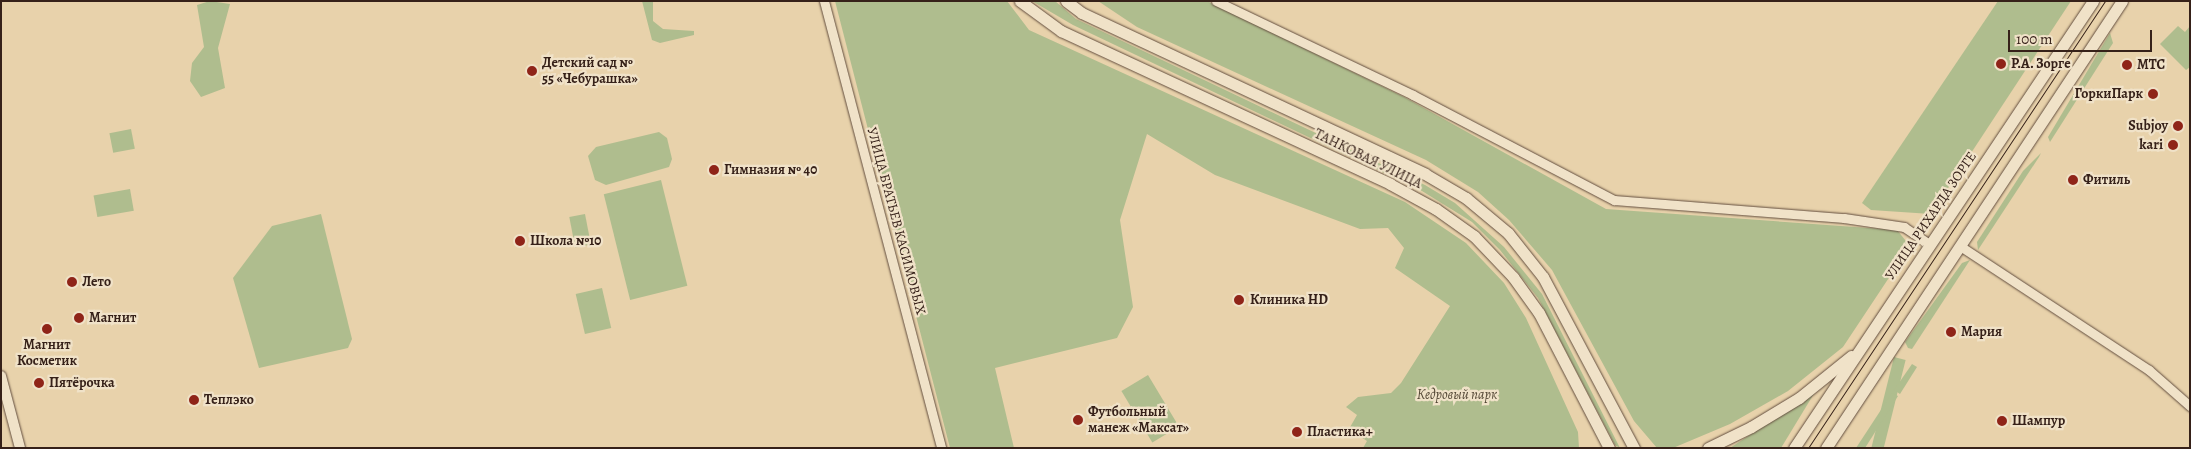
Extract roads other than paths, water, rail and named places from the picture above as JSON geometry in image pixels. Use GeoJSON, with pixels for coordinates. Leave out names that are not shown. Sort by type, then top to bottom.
{"type":"FeatureCollection","features":[{"type":"Feature","properties":{"kind":"main road","name":"ТАНКОВАЯ УЛИЦА"},"geometry":{"type":"LineString","coordinates":[[1020,1],[1061,31],[1390,184],[1436,209],[1474,236],[1513,277],[1539,313],[1609,448]]}},
{"type":"Feature","properties":{"kind":"main road","name":"ТАНКОВАЯ УЛИЦА"},"geometry":{"type":"LineString","coordinates":[[1066,1],[1082,13],[1425,174],[1466,198],[1508,233],[1543,277],[1634,448]]}},
{"type":"Feature","properties":{"kind":"main road","name":"УЛИЦА РИХАРДА ЗОРГЕ"},"geometry":{"type":"LineString","coordinates":[[1794,448],[2093,1]]}},
{"type":"Feature","properties":{"kind":"main road"},"geometry":{"type":"LineString","coordinates":[[1826,448],[2122,1]]}},
{"type":"Feature","properties":{"kind":"main road"},"geometry":{"type":"LineString","coordinates":[[1708,448],[1751,427],[1799,398],[1860,348]]}},
{"type":"Feature","properties":{"kind":"street","name":"УЛИЦА БРАТЬЕВ КАСИМОВЫХ"},"geometry":{"type":"LineString","coordinates":[[824,1],[941,448]]}},
{"type":"Feature","properties":{"kind":"street"},"geometry":{"type":"LineString","coordinates":[[1216,1],[1413,95],[1614,200],[1844,218],[1904,228],[1929,244]]}},
{"type":"Feature","properties":{"kind":"street"},"geometry":{"type":"LineString","coordinates":[[1960,246],[2149,370],[2190,406]]}},
{"type":"Feature","properties":{"kind":"street"},"geometry":{"type":"LineString","coordinates":[[1,376],[20,448]]}},
{"type":"Feature","properties":{"kind":"tram line"},"geometry":{"type":"LineString","coordinates":[[1808,448],[2105,1]]}},
{"type":"Feature","properties":{"kind":"place","name":"Р.А. Зорге"},"geometry":{"type":"Point","coordinates":[2001,64]}},
{"type":"Feature","properties":{"kind":"place","name":"МТС"},"geometry":{"type":"Point","coordinates":[2127,65]}},
{"type":"Feature","properties":{"kind":"place","name":"Детский сад № 55 «Чебурашка»"},"geometry":{"type":"Point","coordinates":[532,71]}},
{"type":"Feature","properties":{"kind":"place","name":"ГоркиПарк"},"geometry":{"type":"Point","coordinates":[2153,94]}},
{"type":"Feature","properties":{"kind":"place","name":"Subjoy"},"geometry":{"type":"Point","coordinates":[2178,126]}},
{"type":"Feature","properties":{"kind":"place","name":"kari"},"geometry":{"type":"Point","coordinates":[2173,145]}},
{"type":"Feature","properties":{"kind":"place","name":"Гимназия № 40"},"geometry":{"type":"Point","coordinates":[714,170]}},
{"type":"Feature","properties":{"kind":"place","name":"Фитиль"},"geometry":{"type":"Point","coordinates":[2073,180]}},
{"type":"Feature","properties":{"kind":"place","name":"Школа №10"},"geometry":{"type":"Point","coordinates":[520,241]}},
{"type":"Feature","properties":{"kind":"place","name":"Лето"},"geometry":{"type":"Point","coordinates":[72,282]}},
{"type":"Feature","properties":{"kind":"place","name":"Клиника HD"},"geometry":{"type":"Point","coordinates":[1239,300]}},
{"type":"Feature","properties":{"kind":"place","name":"Магнит"},"geometry":{"type":"Point","coordinates":[79,318]}},
{"type":"Feature","properties":{"kind":"place","name":"Магнит Косметик"},"geometry":{"type":"Point","coordinates":[47,329]}},
{"type":"Feature","properties":{"kind":"place","name":"Мария"},"geometry":{"type":"Point","coordinates":[1951,332]}},
{"type":"Feature","properties":{"kind":"place","name":"Пятёрочка"},"geometry":{"type":"Point","coordinates":[39,383]}},
{"type":"Feature","properties":{"kind":"place","name":"Теплэко"},"geometry":{"type":"Point","coordinates":[194,400]}},
{"type":"Feature","properties":{"kind":"place","name":"Футбольный манеж «Максат»"},"geometry":{"type":"Point","coordinates":[1078,420]}},
{"type":"Feature","properties":{"kind":"place","name":"Шампур"},"geometry":{"type":"Point","coordinates":[2002,421]}},
{"type":"Feature","properties":{"kind":"place","name":"Пластика+"},"geometry":{"type":"Point","coordinates":[1297,432]}},
{"type":"Feature","properties":{"kind":"park label","name":"Кедровый парк"},"geometry":{"type":"Point","coordinates":[1457,395]}}]}
